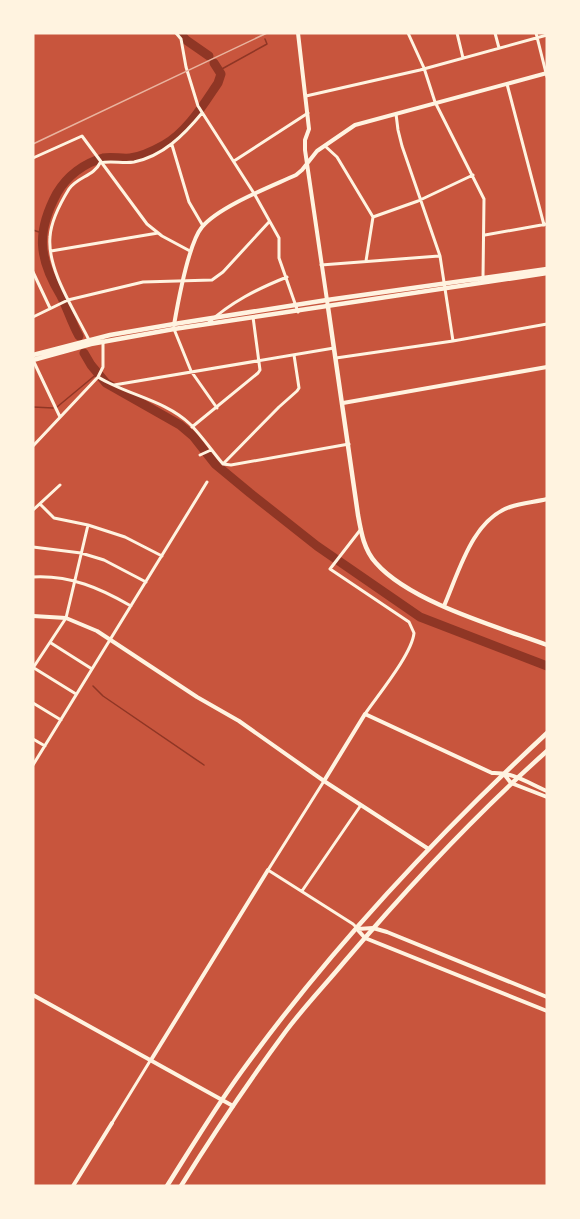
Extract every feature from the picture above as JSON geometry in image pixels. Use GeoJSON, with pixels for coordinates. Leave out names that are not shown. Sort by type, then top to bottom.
{"type":"FeatureCollection","features":[{"type":"Feature","properties":{"kind":"main road"},"geometry":{"type":"LineString","coordinates":[[33,355],[103,339],[213,319],[328,307],[547,271]]}},
{"type":"Feature","properties":{"kind":"main road"},"geometry":{"type":"LineString","coordinates":[[174,326],[206,325],[298,309],[327,300],[445,286]]}},
{"type":"Feature","properties":{"kind":"main road"},"geometry":{"type":"LineString","coordinates":[[328,307],[361,529],[365,545],[375,562],[405,585],[444,606],[547,643]]}},
{"type":"Feature","properties":{"kind":"main road"},"geometry":{"type":"LineString","coordinates":[[33,360],[90,342]]}},
{"type":"Feature","properties":{"kind":"main road"},"geometry":{"type":"LineString","coordinates":[[167,1186],[223,1100],[284,1017],[357,929],[427,848],[547,733]]}},
{"type":"Feature","properties":{"kind":"main road"},"geometry":{"type":"LineString","coordinates":[[181,1186],[233,1106],[287,1030],[364,938],[427,866],[511,783],[547,751]]}},
{"type":"Feature","properties":{"kind":"street"},"geometry":{"type":"LineString","coordinates":[[176,33],[181,39],[186,67],[201,112],[234,161],[279,238],[279,258],[298,309]]}},
{"type":"Feature","properties":{"kind":"street"},"geometry":{"type":"LineString","coordinates":[[297,33],[308,112],[309,129],[305,140],[305,150],[328,307]]}},
{"type":"Feature","properties":{"kind":"street"},"geometry":{"type":"LineString","coordinates":[[408,33],[424,68],[435,102],[484,199],[483,280]]}},
{"type":"Feature","properties":{"kind":"street"},"geometry":{"type":"LineString","coordinates":[[457,33],[463,58]]}},
{"type":"Feature","properties":{"kind":"street"},"geometry":{"type":"LineString","coordinates":[[495,33],[499,48]]}},
{"type":"Feature","properties":{"kind":"street"},"geometry":{"type":"LineString","coordinates":[[306,96],[463,58],[536,35],[547,35]]}},
{"type":"Feature","properties":{"kind":"street"},"geometry":{"type":"LineString","coordinates":[[217,408],[191,371],[174,326],[190,251],[203,226],[219,213],[296,175],[324,145],[355,125],[396,112],[547,74],[536,35]]}},
{"type":"Feature","properties":{"kind":"street"},"geometry":{"type":"LineString","coordinates":[[484,235],[545,224],[506,83]]}},
{"type":"Feature","properties":{"kind":"street"},"geometry":{"type":"LineString","coordinates":[[100,163],[133,162],[172,145],[186,133],[201,112]]}},
{"type":"Feature","properties":{"kind":"street"},"geometry":{"type":"LineString","coordinates":[[234,161],[308,112]]}},
{"type":"Feature","properties":{"kind":"street"},"geometry":{"type":"LineString","coordinates":[[396,112],[398,129],[440,255],[453,341]]}},
{"type":"Feature","properties":{"kind":"street"},"geometry":{"type":"LineString","coordinates":[[33,158],[82,136],[147,224],[190,251]]}},
{"type":"Feature","properties":{"kind":"street"},"geometry":{"type":"LineString","coordinates":[[172,145],[189,202],[203,226]]}},
{"type":"Feature","properties":{"kind":"street"},"geometry":{"type":"LineString","coordinates":[[324,145],[337,158],[373,217],[366,261]]}},
{"type":"Feature","properties":{"kind":"street"},"geometry":{"type":"LineString","coordinates":[[90,342],[68,300],[53,264],[50,232],[69,189],[74,183],[97,170],[100,163]]}},
{"type":"Feature","properties":{"kind":"street"},"geometry":{"type":"LineString","coordinates":[[373,217],[472,175]]}},
{"type":"Feature","properties":{"kind":"street"},"geometry":{"type":"LineString","coordinates":[[33,317],[68,300],[143,282],[212,280],[269,222]]}},
{"type":"Feature","properties":{"kind":"street"},"geometry":{"type":"LineString","coordinates":[[51,252],[158,233]]}},
{"type":"Feature","properties":{"kind":"street"},"geometry":{"type":"LineString","coordinates":[[321,266],[440,255]]}},
{"type":"Feature","properties":{"kind":"street"},"geometry":{"type":"LineString","coordinates":[[33,272],[51,309]]}},
{"type":"Feature","properties":{"kind":"street"},"geometry":{"type":"LineString","coordinates":[[206,325],[224,308],[252,291],[287,277]]}},
{"type":"Feature","properties":{"kind":"street"},"geometry":{"type":"LineString","coordinates":[[192,427],[260,370],[253,317]]}},
{"type":"Feature","properties":{"kind":"street"},"geometry":{"type":"LineString","coordinates":[[336,358],[453,341],[547,324]]}},
{"type":"Feature","properties":{"kind":"street"},"geometry":{"type":"LineString","coordinates":[[33,446],[98,377],[103,367],[103,339]]}},
{"type":"Feature","properties":{"kind":"street"},"geometry":{"type":"LineString","coordinates":[[111,385],[334,348]]}},
{"type":"Feature","properties":{"kind":"street"},"geometry":{"type":"LineString","coordinates":[[223,464],[279,406],[297,392],[299,388],[294,355]]}},
{"type":"Feature","properties":{"kind":"street"},"geometry":{"type":"LineString","coordinates":[[33,360],[60,417]]}},
{"type":"Feature","properties":{"kind":"street"},"geometry":{"type":"LineString","coordinates":[[343,403],[547,367]]}},
{"type":"Feature","properties":{"kind":"street"},"geometry":{"type":"LineString","coordinates":[[98,377],[111,385],[150,400],[180,417],[192,427],[209,451],[223,464],[231,465],[349,444]]}},
{"type":"Feature","properties":{"kind":"street"},"geometry":{"type":"LineString","coordinates":[[200,455],[209,451]]}},
{"type":"Feature","properties":{"kind":"street"},"geometry":{"type":"LineString","coordinates":[[33,765],[207,482]]}},
{"type":"Feature","properties":{"kind":"street"},"geometry":{"type":"LineString","coordinates":[[33,510],[60,485]]}},
{"type":"Feature","properties":{"kind":"street"},"geometry":{"type":"LineString","coordinates":[[444,606],[480,529],[494,516],[510,507],[547,499]]}},
{"type":"Feature","properties":{"kind":"street"},"geometry":{"type":"LineString","coordinates":[[40,504],[54,518],[88,525],[124,537],[162,556]]}},
{"type":"Feature","properties":{"kind":"street"},"geometry":{"type":"LineString","coordinates":[[77,694],[34,668],[66,618],[88,525]]}},
{"type":"Feature","properties":{"kind":"street"},"geometry":{"type":"LineString","coordinates":[[73,1186],[365,714],[411,645],[414,633],[409,622],[330,569],[361,529]]}},
{"type":"Feature","properties":{"kind":"street"},"geometry":{"type":"LineString","coordinates":[[33,547],[81,553],[104,560],[146,582]]}},
{"type":"Feature","properties":{"kind":"street"},"geometry":{"type":"LineString","coordinates":[[33,577],[75,580],[115,596],[131,606]]}},
{"type":"Feature","properties":{"kind":"street"},"geometry":{"type":"LineString","coordinates":[[33,616],[66,618],[84,624],[111,639],[197,697],[239,721],[324,781],[427,848]]}},
{"type":"Feature","properties":{"kind":"street"},"geometry":{"type":"LineString","coordinates":[[51,643],[92,669]]}},
{"type":"Feature","properties":{"kind":"street"},"geometry":{"type":"LineString","coordinates":[[33,703],[61,720]]}},
{"type":"Feature","properties":{"kind":"street"},"geometry":{"type":"LineString","coordinates":[[365,714],[492,773],[504,773],[518,777],[547,791]]}},
{"type":"Feature","properties":{"kind":"street"},"geometry":{"type":"LineString","coordinates":[[33,739],[45,746]]}},
{"type":"Feature","properties":{"kind":"street"},"geometry":{"type":"LineString","coordinates":[[504,773],[511,783],[547,797]]}},
{"type":"Feature","properties":{"kind":"street"},"geometry":{"type":"LineString","coordinates":[[302,891],[361,805]]}},
{"type":"Feature","properties":{"kind":"street"},"geometry":{"type":"LineString","coordinates":[[268,870],[353,924],[364,938],[547,1011]]}},
{"type":"Feature","properties":{"kind":"street"},"geometry":{"type":"LineString","coordinates":[[357,929],[373,928],[547,997]]}},
{"type":"Feature","properties":{"kind":"street"},"geometry":{"type":"LineString","coordinates":[[33,995],[233,1106]]}},
{"type":"Feature","properties":{"kind":"waterway"},"geometry":{"type":"LineString","coordinates":[[180,33],[209,56]]}},
{"type":"Feature","properties":{"kind":"waterway"},"geometry":{"type":"LineString","coordinates":[[220,70],[267,44],[265,39]]}},
{"type":"Feature","properties":{"kind":"waterway"},"geometry":{"type":"LineString","coordinates":[[79,336],[53,282],[44,257],[43,233],[50,207],[61,187],[71,176],[89,163],[106,157],[139,156],[173,139],[194,117],[218,83],[221,74],[214,63]]}},
{"type":"Feature","properties":{"kind":"waterway"},"geometry":{"type":"LineString","coordinates":[[33,230],[42,233]]}},
{"type":"Feature","properties":{"kind":"waterway"},"geometry":{"type":"LineString","coordinates":[[84,353],[106,383],[180,425],[193,436],[215,464],[250,493],[317,546],[420,617],[547,666]]}},
{"type":"Feature","properties":{"kind":"waterway"},"geometry":{"type":"LineString","coordinates":[[57,407],[98,373]]}},
{"type":"Feature","properties":{"kind":"waterway"},"geometry":{"type":"LineString","coordinates":[[33,407],[53,408]]}},
{"type":"Feature","properties":{"kind":"waterway"},"geometry":{"type":"LineString","coordinates":[[93,686],[103,696],[204,765]]}},
{"type":"Feature","properties":{"kind":"railway"},"geometry":{"type":"LineString","coordinates":[[33,144],[267,33]]}}]}
